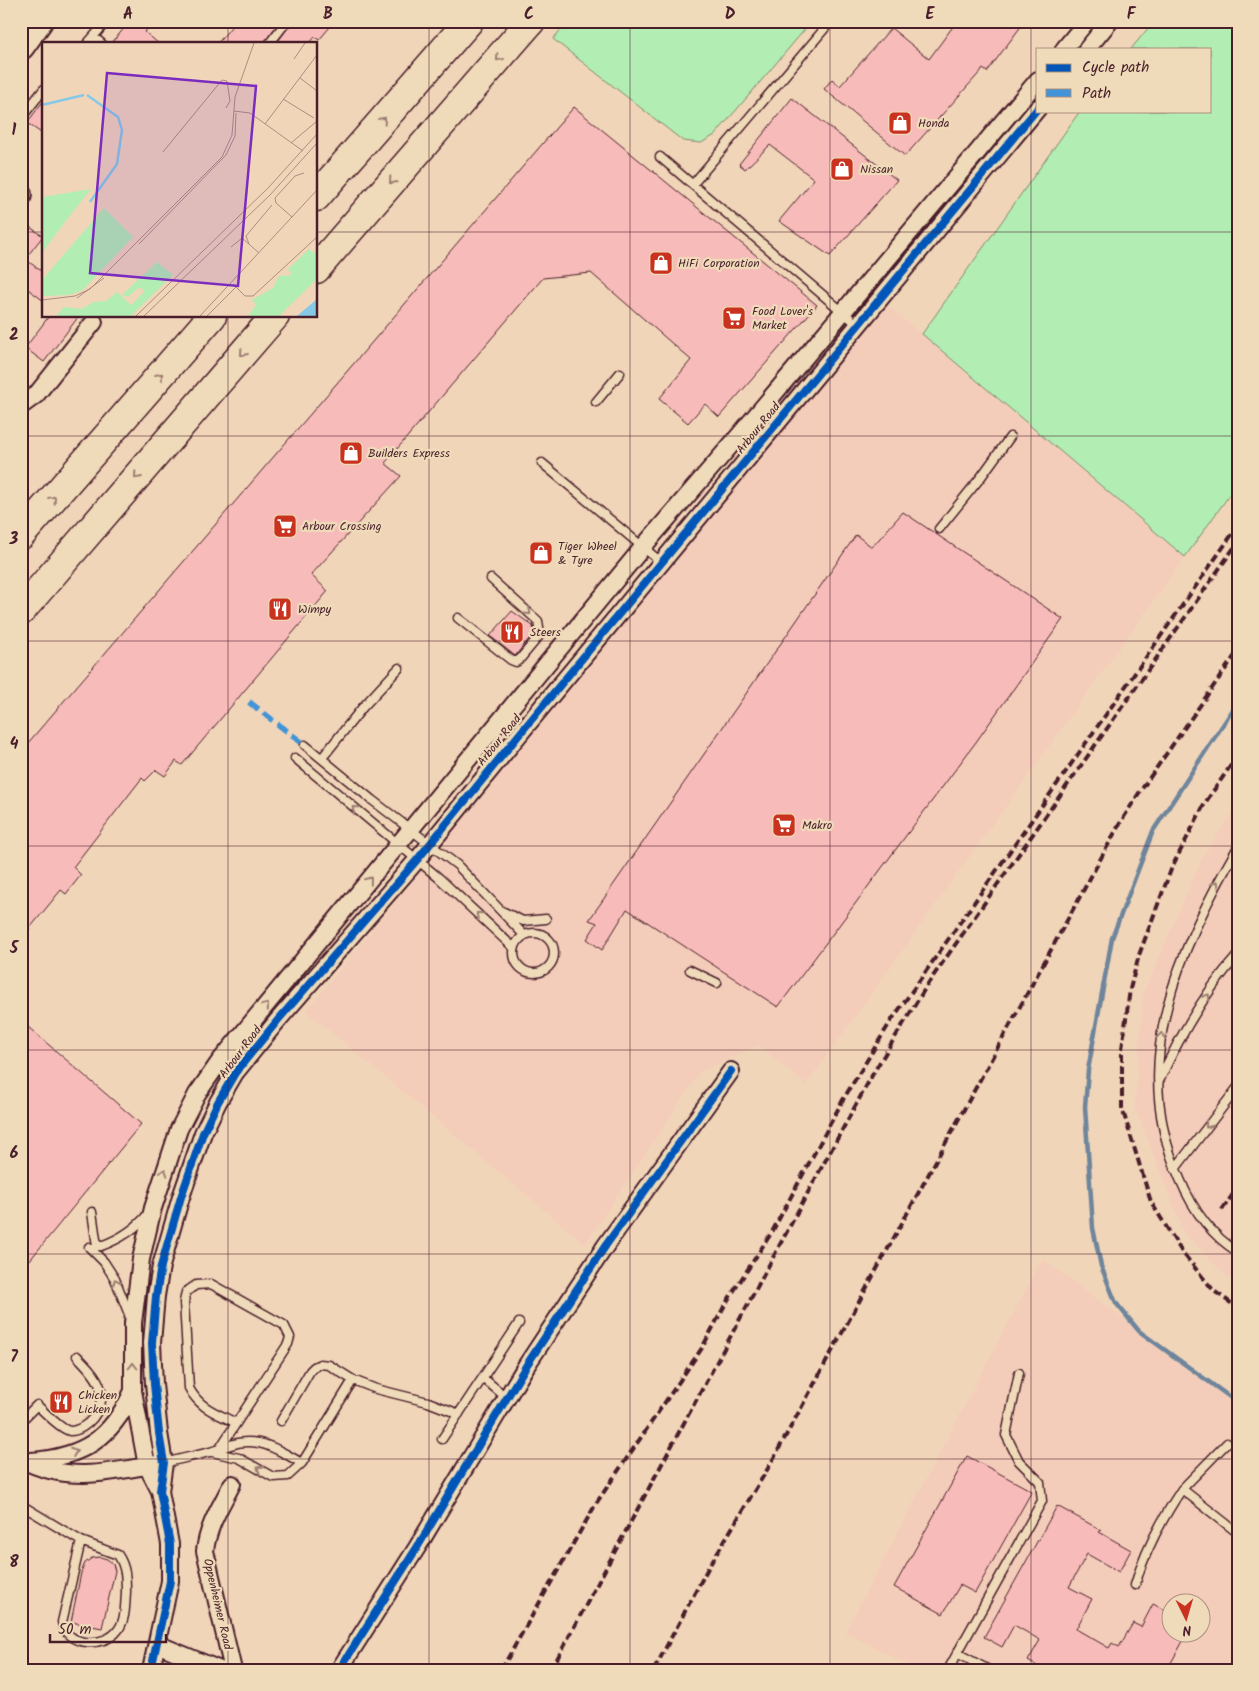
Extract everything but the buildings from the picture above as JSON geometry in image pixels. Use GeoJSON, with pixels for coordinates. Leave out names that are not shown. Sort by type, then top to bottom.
{"type":"FeatureCollection","features":[{"type":"Feature","properties":{"kind":"highway"},"geometry":{"type":"LineString","coordinates":[[318,194],[469,21]]}},
{"type":"Feature","properties":{"kind":"highway"},"geometry":{"type":"LineString","coordinates":[[318,267],[530,21]]}},
{"type":"Feature","properties":{"kind":"highway"},"geometry":{"type":"LineString","coordinates":[[21,536],[210,318]]}},
{"type":"Feature","properties":{"kind":"highway"},"geometry":{"type":"LineString","coordinates":[[21,611],[273,318]]}},
{"type":"Feature","properties":{"kind":"main road"},"geometry":{"type":"LineString","coordinates":[[21,46],[39,21]]}},
{"type":"Feature","properties":{"kind":"street"},"geometry":{"type":"LineString","coordinates":[[1065,48],[1087,21]]}},
{"type":"Feature","properties":{"kind":"street"},"geometry":{"type":"LineString","coordinates":[[1088,48],[1110,21]]}},
{"type":"Feature","properties":{"kind":"street","name":"Arbour Road"},"geometry":{"type":"LineString","coordinates":[[160,1491],[147,1466],[133,1391],[133,1323],[141,1259],[153,1208],[179,1129],[197,1094],[220,1061],[315,948],[397,844],[643,548],[1036,82]]}},
{"type":"Feature","properties":{"kind":"street","name":"Arbour Road"},"geometry":{"type":"LineString","coordinates":[[160,1491],[164,1463],[154,1384],[152,1343],[161,1266],[181,1197],[203,1133],[235,1073],[278,1020],[417,860],[857,324],[1036,110]]}},
{"type":"Feature","properties":{"kind":"street"},"geometry":{"type":"LineString","coordinates":[[21,406],[36,395],[94,322]]}},
{"type":"Feature","properties":{"kind":"street"},"geometry":{"type":"LineString","coordinates":[[339,1670],[418,1546],[526,1366],[606,1245],[731,1071]]}},
{"type":"Feature","properties":{"kind":"street"},"geometry":{"type":"LineString","coordinates":[[24,1460],[46,1460],[73,1453],[96,1442],[116,1422],[133,1391]]}},
{"type":"Feature","properties":{"kind":"street"},"geometry":{"type":"LineString","coordinates":[[24,1460],[54,1472],[83,1475],[164,1463]]}},
{"type":"Feature","properties":{"kind":"street","name":"Oppenheimer Road"},"geometry":{"type":"LineString","coordinates":[[232,1484],[210,1524],[205,1550],[234,1670]]}},
{"type":"Feature","properties":{"kind":"street"},"geometry":{"type":"LineString","coordinates":[[151,1670],[170,1581],[170,1544],[160,1491]]}},
{"type":"Feature","properties":{"kind":"street"},"geometry":{"type":"LineString","coordinates":[[157,1644],[220,1670]]}},
{"type":"Feature","properties":{"kind":"lane"},"geometry":{"type":"LineString","coordinates":[[89,42],[107,21]]}},
{"type":"Feature","properties":{"kind":"lane"},"geometry":{"type":"LineString","coordinates":[[271,42],[287,21]]}},
{"type":"Feature","properties":{"kind":"lane"},"geometry":{"type":"LineString","coordinates":[[693,184],[831,21]]}},
{"type":"Feature","properties":{"kind":"lane"},"geometry":{"type":"LineString","coordinates":[[94,37],[100,42]]}},
{"type":"Feature","properties":{"kind":"lane"},"geometry":{"type":"LineString","coordinates":[[21,118],[42,92]]}},
{"type":"Feature","properties":{"kind":"lane"},"geometry":{"type":"LineString","coordinates":[[660,157],[857,324]]}},
{"type":"Feature","properties":{"kind":"lane"},"geometry":{"type":"LineString","coordinates":[[21,184],[26,187],[28,194],[28,198],[21,208]]}},
{"type":"Feature","properties":{"kind":"lane"},"geometry":{"type":"LineString","coordinates":[[596,402],[620,373]]}},
{"type":"Feature","properties":{"kind":"lane"},"geometry":{"type":"LineString","coordinates":[[939,529],[1010,437]]}},
{"type":"Feature","properties":{"kind":"lane"},"geometry":{"type":"LineString","coordinates":[[542,463],[662,563]]}},
{"type":"Feature","properties":{"kind":"lane"},"geometry":{"type":"LineString","coordinates":[[458,618],[511,660],[516,662],[520,659],[540,635],[538,621],[491,579]]}},
{"type":"Feature","properties":{"kind":"lane"},"geometry":{"type":"LineString","coordinates":[[322,758],[363,707],[399,668]]}},
{"type":"Feature","properties":{"kind":"lane"},"geometry":{"type":"LineString","coordinates":[[305,745],[372,800],[458,865],[524,935]]}},
{"type":"Feature","properties":{"kind":"lane"},"geometry":{"type":"LineString","coordinates":[[295,758],[439,878],[514,948]]}},
{"type":"Feature","properties":{"kind":"lane"},"geometry":{"type":"LineString","coordinates":[[1238,847],[1210,896],[1181,963],[1161,1030],[1157,1062],[1157,1085],[1161,1118],[1175,1169],[1189,1200],[1202,1220],[1217,1237],[1238,1252]]}},
{"type":"Feature","properties":{"kind":"lane"},"geometry":{"type":"LineString","coordinates":[[498,908],[523,921],[546,919]]}},
{"type":"Feature","properties":{"kind":"lane"},"geometry":{"type":"LineString","coordinates":[[540,933],[549,939],[554,952],[551,965],[540,972],[528,972],[518,965],[515,960],[514,948],[519,939],[524,935],[540,933]]}},
{"type":"Feature","properties":{"kind":"lane"},"geometry":{"type":"LineString","coordinates":[[1157,1085],[1170,1057],[1209,993],[1238,955]]}},
{"type":"Feature","properties":{"kind":"lane"},"geometry":{"type":"LineString","coordinates":[[690,970],[717,982]]}},
{"type":"Feature","properties":{"kind":"lane"},"geometry":{"type":"LineString","coordinates":[[1175,1169],[1238,1087]]}},
{"type":"Feature","properties":{"kind":"lane"},"geometry":{"type":"LineString","coordinates":[[96,1246],[117,1240],[128,1233],[153,1208]]}},
{"type":"Feature","properties":{"kind":"lane"},"geometry":{"type":"LineString","coordinates":[[92,1212],[96,1246],[115,1279],[133,1323]]}},
{"type":"Feature","properties":{"kind":"lane"},"geometry":{"type":"LineString","coordinates":[[220,1448],[288,1344],[290,1334],[284,1325],[211,1284],[196,1285],[186,1292],[184,1302],[189,1388],[195,1399],[201,1404],[236,1423]]}},
{"type":"Feature","properties":{"kind":"lane"},"geometry":{"type":"LineString","coordinates":[[442,1440],[519,1323]]}},
{"type":"Feature","properties":{"kind":"lane"},"geometry":{"type":"LineString","coordinates":[[21,1421],[37,1405],[66,1430],[75,1430],[89,1423],[98,1410],[102,1399],[100,1386],[94,1374],[77,1356]]}},
{"type":"Feature","properties":{"kind":"lane"},"geometry":{"type":"LineString","coordinates":[[281,1421],[314,1367],[320,1364],[329,1365],[353,1380],[376,1390],[428,1402],[458,1414]]}},
{"type":"Feature","properties":{"kind":"lane"},"geometry":{"type":"LineString","coordinates":[[948,1670],[1042,1501],[1040,1482],[1020,1461],[1006,1435],[1019,1373]]}},
{"type":"Feature","properties":{"kind":"lane"},"geometry":{"type":"LineString","coordinates":[[483,1378],[507,1398]]}},
{"type":"Feature","properties":{"kind":"lane"},"geometry":{"type":"LineString","coordinates":[[212,1452],[238,1458],[273,1477],[288,1476],[302,1463],[353,1380]]}},
{"type":"Feature","properties":{"kind":"lane"},"geometry":{"type":"LineString","coordinates":[[164,1463],[212,1452],[230,1444],[258,1443],[272,1447],[302,1463]]}},
{"type":"Feature","properties":{"kind":"lane"},"geometry":{"type":"LineString","coordinates":[[1135,1585],[1160,1522],[1182,1489],[1227,1443]]}},
{"type":"Feature","properties":{"kind":"lane"},"geometry":{"type":"LineString","coordinates":[[1182,1489],[1238,1533]]}},
{"type":"Feature","properties":{"kind":"lane"},"geometry":{"type":"LineString","coordinates":[[21,1505],[81,1541],[118,1555],[125,1568],[124,1616],[118,1630],[106,1640],[94,1643],[67,1635],[63,1629],[62,1622],[81,1541]]}},
{"type":"Feature","properties":{"kind":"lane"},"geometry":{"type":"LineString","coordinates":[[956,1653],[989,1670]]}},
{"type":"Feature","properties":{"kind":"shaded area"},"geometry":{"type":"Polygon","coordinates":[[[886,304],[1185,557],[806,1085],[758,1045],[700,1072],[585,1244],[306,1011],[886,304]]]}},
{"type":"Feature","properties":{"kind":"shaded area"},"geometry":{"type":"Polygon","coordinates":[[[1238,805],[1238,1288],[1184,1233],[1135,1107],[1143,994],[1203,856],[1238,805]]]}},
{"type":"Feature","properties":{"kind":"shaded area"},"geometry":{"type":"Polygon","coordinates":[[[1042,1259],[1238,1402],[1238,1670],[918,1670],[845,1632],[1042,1259]]]}},
{"type":"Feature","properties":{"kind":"green space"},"geometry":{"type":"Polygon","coordinates":[[[568,21],[812,21],[715,135],[701,143],[683,141],[553,39],[568,21]]]}},
{"type":"Feature","properties":{"kind":"green space"},"geometry":{"type":"Polygon","coordinates":[[[1154,21],[1238,21],[1238,483],[1185,557],[922,334],[1079,112],[1212,112],[1212,48],[1132,48],[1154,21]]]}},
{"type":"Feature","properties":{"kind":"waterway"},"geometry":{"type":"LineString","coordinates":[[1238,702],[1153,831],[1112,938],[1088,1070],[1085,1107],[1093,1228],[1101,1266],[1116,1303],[1139,1331],[1238,1403]]}},
{"type":"Feature","properties":{"kind":"railway"},"geometry":{"type":"LineString","coordinates":[[501,1670],[597,1502],[702,1348],[726,1303],[772,1232],[844,1098],[891,1021],[1238,526]]}},
{"type":"Feature","properties":{"kind":"railway"},"geometry":{"type":"LineString","coordinates":[[551,1670],[875,1070],[929,982],[1238,542]]}},
{"type":"Feature","properties":{"kind":"railway"},"geometry":{"type":"LineString","coordinates":[[654,1670],[708,1568],[770,1465],[1119,825],[1139,793],[1238,651]]}},
{"type":"Feature","properties":{"kind":"railway"},"geometry":{"type":"LineString","coordinates":[[1238,755],[1205,803],[1172,867],[1139,955],[1130,989],[1122,1049],[1122,1108],[1151,1202],[1182,1252],[1214,1291],[1238,1308]]}},
{"type":"Feature","properties":{"kind":"railway"},"geometry":{"type":"LineString","coordinates":[[1235,1151],[1238,1147]]}},
{"type":"Feature","properties":{"kind":"railway"},"geometry":{"type":"LineString","coordinates":[[1222,1210],[1238,1187]]}},
{"type":"Feature","properties":{"kind":"marked path"},"geometry":{"type":"LineString","coordinates":[[249,702],[305,745]]}},
{"type":"Feature","properties":{"kind":"cycle path"},"geometry":{"type":"LineString","coordinates":[[151,1670],[170,1581],[170,1544],[160,1491],[164,1463],[154,1384],[152,1343],[156,1296],[161,1266],[181,1197],[203,1133],[218,1102],[235,1073],[278,1020],[417,860],[1036,110]]}},
{"type":"Feature","properties":{"kind":"cycle path"},"geometry":{"type":"LineString","coordinates":[[339,1670],[418,1546],[526,1366],[606,1245],[731,1071]]}},
{"type":"Feature","properties":{"kind":"place","name":"Honda"},"geometry":{"type":"Point","coordinates":[900,123]}},
{"type":"Feature","properties":{"kind":"place","name":"Nissan"},"geometry":{"type":"Point","coordinates":[842,169]}},
{"type":"Feature","properties":{"kind":"place","name":"HiFi Corporation"},"geometry":{"type":"Point","coordinates":[661,263]}},
{"type":"Feature","properties":{"kind":"place","name":"Food Lover's Market"},"geometry":{"type":"Point","coordinates":[734,318]}},
{"type":"Feature","properties":{"kind":"place","name":"Builders Express"},"geometry":{"type":"Point","coordinates":[351,453]}},
{"type":"Feature","properties":{"kind":"place","name":"Arbour Crossing"},"geometry":{"type":"Point","coordinates":[285,526]}},
{"type":"Feature","properties":{"kind":"place","name":"Tiger Wheel & Tyre"},"geometry":{"type":"Point","coordinates":[541,553]}},
{"type":"Feature","properties":{"kind":"place","name":"Wimpy"},"geometry":{"type":"Point","coordinates":[280,609]}},
{"type":"Feature","properties":{"kind":"place","name":"Steers"},"geometry":{"type":"Point","coordinates":[512,632]}},
{"type":"Feature","properties":{"kind":"place","name":"Makro"},"geometry":{"type":"Point","coordinates":[784,825]}},
{"type":"Feature","properties":{"kind":"place","name":"Chicken Licken"},"geometry":{"type":"Point","coordinates":[61,1402]}}]}
